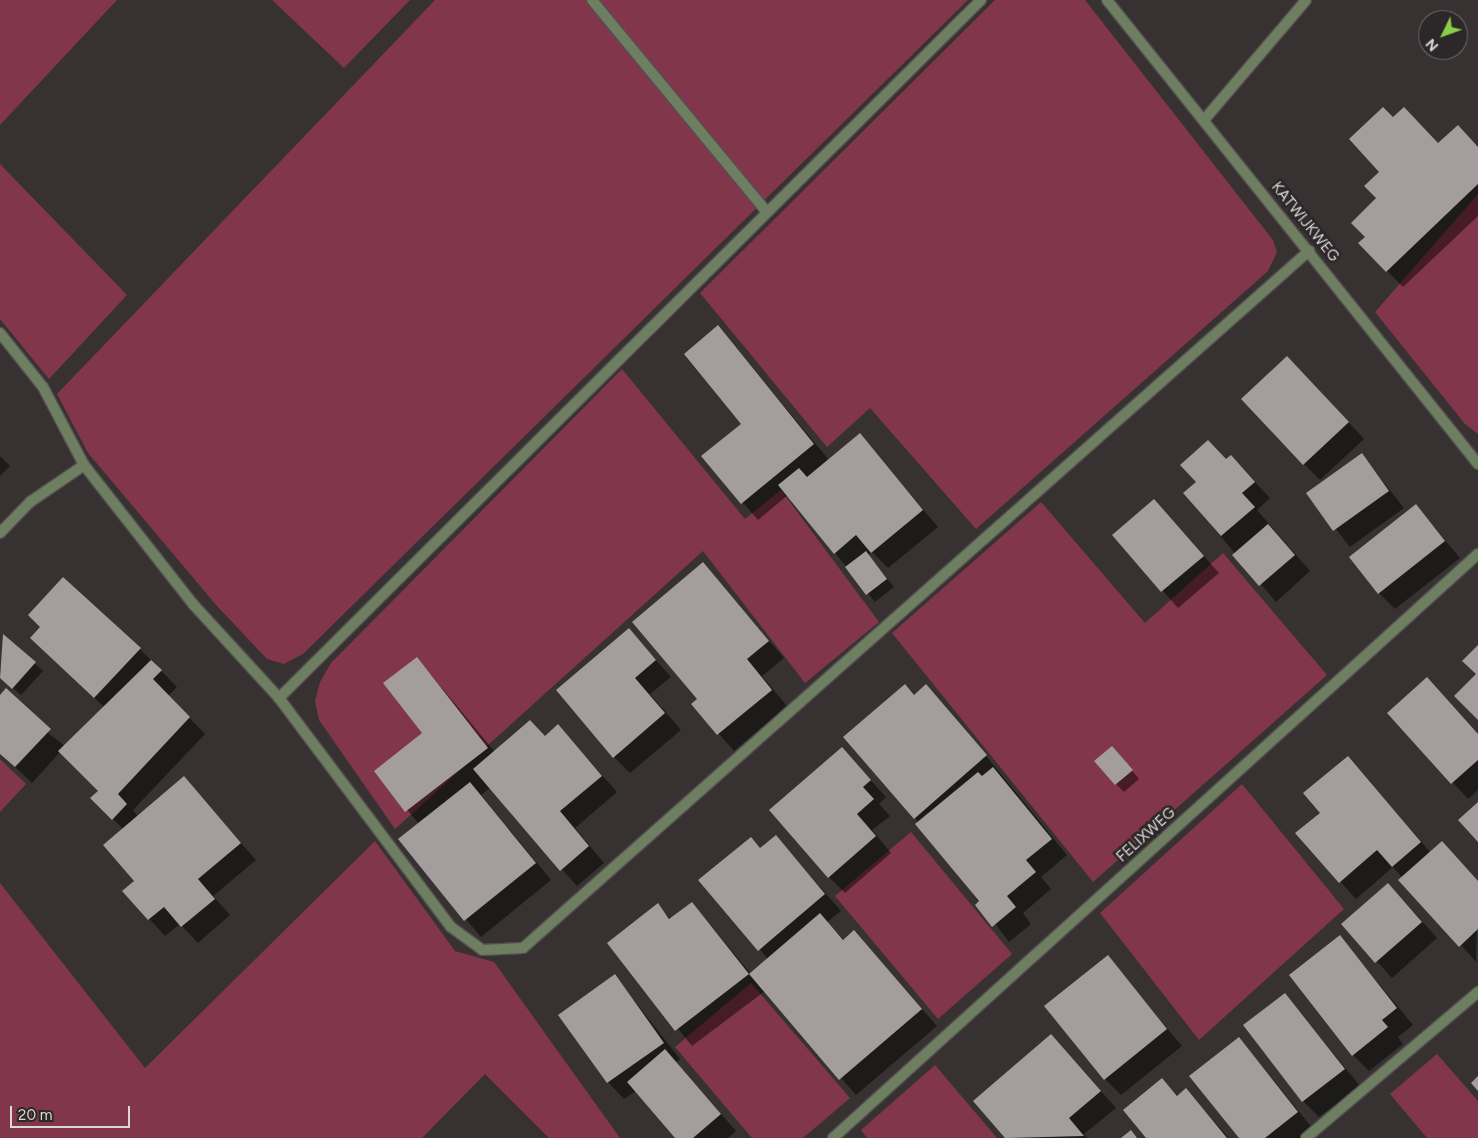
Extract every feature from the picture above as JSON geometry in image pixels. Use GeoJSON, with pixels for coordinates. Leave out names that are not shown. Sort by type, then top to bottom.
{"type":"FeatureCollection","features":[{"type":"Feature","properties":{"kind":"street"},"geometry":{"type":"LineString","coordinates":[[592,0],[767,212]]}},
{"type":"Feature","properties":{"kind":"street"},"geometry":{"type":"LineString","coordinates":[[279,698],[981,0]]}},
{"type":"Feature","properties":{"kind":"street","name":"KATWIJKWEG"},"geometry":{"type":"LineString","coordinates":[[1107,0],[1310,251],[1478,464]]}},
{"type":"Feature","properties":{"kind":"street"},"geometry":{"type":"LineString","coordinates":[[1204,120],[1306,0]]}},
{"type":"Feature","properties":{"kind":"street"},"geometry":{"type":"LineString","coordinates":[[0,333],[44,387],[84,465],[193,604],[279,698],[451,927],[483,950],[523,948],[1310,251]]}},
{"type":"Feature","properties":{"kind":"street"},"geometry":{"type":"LineString","coordinates":[[0,533],[30,502],[84,465]]}},
{"type":"Feature","properties":{"kind":"street","name":"FELIXWEG"},"geometry":{"type":"LineString","coordinates":[[833,1138],[1478,554]]}},
{"type":"Feature","properties":{"kind":"street"},"geometry":{"type":"LineString","coordinates":[[1306,1138],[1478,992]]}},
{"type":"Feature","properties":{"kind":"shaded area"},"geometry":{"type":"Polygon","coordinates":[[[0,0],[117,0],[0,125],[0,0]]]}},
{"type":"Feature","properties":{"kind":"shaded area"},"geometry":{"type":"Polygon","coordinates":[[[272,0],[410,0],[344,68],[272,0]]]}},
{"type":"Feature","properties":{"kind":"shaded area"},"geometry":{"type":"Polygon","coordinates":[[[435,0],[968,0],[303,654],[284,664],[267,659],[217,606],[88,453],[57,394],[435,0]]]}},
{"type":"Feature","properties":{"kind":"shaded area"},"geometry":{"type":"Polygon","coordinates":[[[995,0],[1085,0],[1273,240],[1277,252],[1268,271],[976,529],[870,408],[827,447],[700,293],[995,0]]]}},
{"type":"Feature","properties":{"kind":"shaded area"},"geometry":{"type":"Polygon","coordinates":[[[0,164],[127,295],[49,379],[0,319],[0,164]]]}},
{"type":"Feature","properties":{"kind":"shaded area"},"geometry":{"type":"Polygon","coordinates":[[[1478,194],[1478,434],[1465,424],[1375,312],[1478,194]]]}},
{"type":"Feature","properties":{"kind":"shaded area"},"geometry":{"type":"Polygon","coordinates":[[[622,369],[745,519],[781,490],[879,622],[805,683],[703,551],[395,829],[319,720],[315,701],[320,682],[331,663],[622,369]]]}},
{"type":"Feature","properties":{"kind":"shaded area"},"geometry":{"type":"Polygon","coordinates":[[[1041,502],[1145,623],[1223,553],[1327,675],[1093,882],[892,633],[1041,502]]]}},
{"type":"Feature","properties":{"kind":"shaded area"},"geometry":{"type":"Polygon","coordinates":[[[0,759],[26,784],[0,812],[0,759]]]}},
{"type":"Feature","properties":{"kind":"shaded area"},"geometry":{"type":"Polygon","coordinates":[[[1242,784],[1344,909],[1199,1040],[1100,913],[1242,784]]]}},
{"type":"Feature","properties":{"kind":"shaded area"},"geometry":{"type":"Polygon","coordinates":[[[911,832],[1012,954],[938,1019],[835,896],[911,832]]]}},
{"type":"Feature","properties":{"kind":"shaded area"},"geometry":{"type":"Polygon","coordinates":[[[375,841],[455,951],[494,962],[620,1138],[549,1138],[485,1074],[422,1138],[0,1138],[0,883],[145,1068],[375,841]]]}},
{"type":"Feature","properties":{"kind":"shaded area"},"geometry":{"type":"Polygon","coordinates":[[[751,983],[850,1098],[803,1138],[752,1138],[675,1047],[751,983]]]}},
{"type":"Feature","properties":{"kind":"shaded area"},"geometry":{"type":"Polygon","coordinates":[[[1437,1054],[1478,1101],[1478,1138],[1427,1138],[1390,1094],[1437,1054]]]}},
{"type":"Feature","properties":{"kind":"shaded area"},"geometry":{"type":"Polygon","coordinates":[[[935,1065],[997,1138],[867,1138],[861,1130],[935,1065]]]}},
{"type":"Feature","properties":{"kind":"building"},"geometry":{"type":"Polygon","coordinates":[[[1383,107],[1393,117],[1404,107],[1438,143],[1458,125],[1478,147],[1478,184],[1386,272],[1358,243],[1365,237],[1351,223],[1376,198],[1364,186],[1379,172],[1349,139],[1383,107]]]}},
{"type":"Feature","properties":{"kind":"building"},"geometry":{"type":"Polygon","coordinates":[[[718,325],[814,444],[741,504],[701,456],[741,424],[684,354],[718,325]]]}},
{"type":"Feature","properties":{"kind":"building"},"geometry":{"type":"Polygon","coordinates":[[[1287,356],[1349,422],[1303,465],[1241,399],[1287,356]]]}},
{"type":"Feature","properties":{"kind":"building"},"geometry":{"type":"Polygon","coordinates":[[[860,433],[923,510],[871,553],[856,535],[834,554],[778,485],[799,468],[807,477],[860,433]]]}},
{"type":"Feature","properties":{"kind":"building"},"geometry":{"type":"Polygon","coordinates":[[[1208,440],[1226,459],[1231,455],[1255,482],[1242,493],[1255,507],[1221,536],[1183,493],[1196,482],[1180,465],[1208,440]]]}},
{"type":"Feature","properties":{"kind":"building"},"geometry":{"type":"Polygon","coordinates":[[[1362,453],[1389,491],[1333,531],[1306,493],[1362,453]]]}},
{"type":"Feature","properties":{"kind":"building"},"geometry":{"type":"Polygon","coordinates":[[[1154,499],[1204,556],[1161,592],[1112,535],[1154,499]]]}},
{"type":"Feature","properties":{"kind":"building"},"geometry":{"type":"Polygon","coordinates":[[[1416,504],[1445,541],[1378,594],[1349,557],[1416,504]]]}},
{"type":"Feature","properties":{"kind":"building"},"geometry":{"type":"Polygon","coordinates":[[[1268,524],[1295,555],[1259,586],[1232,555],[1268,524]]]}},
{"type":"Feature","properties":{"kind":"building"},"geometry":{"type":"Polygon","coordinates":[[[866,551],[887,579],[866,595],[845,567],[866,551]]]}},
{"type":"Feature","properties":{"kind":"building"},"geometry":{"type":"Polygon","coordinates":[[[703,562],[769,641],[747,659],[772,690],[717,735],[691,704],[697,699],[632,622],[703,562]]]}},
{"type":"Feature","properties":{"kind":"building"},"geometry":{"type":"Polygon","coordinates":[[[63,577],[141,648],[94,698],[30,638],[40,627],[28,615],[63,577]]]}},
{"type":"Feature","properties":{"kind":"building"},"geometry":{"type":"Polygon","coordinates":[[[629,628],[656,660],[635,678],[665,713],[613,758],[556,690],[629,628]]]}},
{"type":"Feature","properties":{"kind":"building"},"geometry":{"type":"Polygon","coordinates":[[[3,634],[36,662],[12,689],[0,678],[3,634]]]}},
{"type":"Feature","properties":{"kind":"building"},"geometry":{"type":"Polygon","coordinates":[[[1478,645],[1478,720],[1454,696],[1476,674],[1462,661],[1478,645]]]}},
{"type":"Feature","properties":{"kind":"building"},"geometry":{"type":"Polygon","coordinates":[[[417,657],[488,748],[405,812],[374,771],[422,733],[383,683],[417,657]]]}},
{"type":"Feature","properties":{"kind":"building"},"geometry":{"type":"Polygon","coordinates":[[[151,660],[162,670],[153,679],[190,717],[118,794],[127,804],[112,820],[90,798],[98,791],[58,751],[151,660]]]}},
{"type":"Feature","properties":{"kind":"building"},"geometry":{"type":"Polygon","coordinates":[[[1427,677],[1478,734],[1478,760],[1451,784],[1387,713],[1427,677]]]}},
{"type":"Feature","properties":{"kind":"building"},"geometry":{"type":"Polygon","coordinates":[[[905,684],[914,695],[926,684],[987,755],[914,819],[843,737],[905,684]]]}},
{"type":"Feature","properties":{"kind":"building"},"geometry":{"type":"Polygon","coordinates":[[[6,688],[51,729],[15,767],[0,754],[0,695],[6,688]]]}},
{"type":"Feature","properties":{"kind":"building"},"geometry":{"type":"Polygon","coordinates":[[[530,720],[545,736],[558,724],[602,776],[560,811],[589,846],[560,871],[473,769],[530,720]]]}},
{"type":"Feature","properties":{"kind":"building"},"geometry":{"type":"Polygon","coordinates":[[[1112,746],[1133,770],[1115,785],[1094,761],[1112,746]]]}},
{"type":"Feature","properties":{"kind":"building"},"geometry":{"type":"Polygon","coordinates":[[[842,747],[871,780],[863,787],[874,799],[857,814],[876,836],[828,878],[769,810],[842,747]]]}},
{"type":"Feature","properties":{"kind":"building"},"geometry":{"type":"Polygon","coordinates":[[[1348,756],[1421,842],[1392,867],[1377,850],[1339,883],[1295,833],[1320,813],[1303,793],[1348,756]]]}},
{"type":"Feature","properties":{"kind":"building"},"geometry":{"type":"Polygon","coordinates":[[[993,767],[1052,839],[1026,860],[1036,872],[1007,896],[1016,907],[992,927],[975,905],[979,901],[915,824],[978,772],[982,776],[993,767]]]}},
{"type":"Feature","properties":{"kind":"building"},"geometry":{"type":"Polygon","coordinates":[[[184,776],[241,843],[198,879],[215,899],[181,927],[164,907],[148,920],[122,891],[134,881],[103,845],[184,776]]]}},
{"type":"Feature","properties":{"kind":"building"},"geometry":{"type":"Polygon","coordinates":[[[470,782],[536,863],[464,921],[398,839],[470,782]]]}},
{"type":"Feature","properties":{"kind":"building"},"geometry":{"type":"Polygon","coordinates":[[[1478,802],[1478,842],[1458,820],[1478,802]]]}},
{"type":"Feature","properties":{"kind":"building"},"geometry":{"type":"Polygon","coordinates":[[[776,835],[825,894],[758,951],[698,880],[751,837],[760,848],[776,835]]]}},
{"type":"Feature","properties":{"kind":"building"},"geometry":{"type":"Polygon","coordinates":[[[1442,841],[1478,881],[1478,929],[1459,947],[1398,880],[1442,841]]]}},
{"type":"Feature","properties":{"kind":"building"},"geometry":{"type":"Polygon","coordinates":[[[1388,883],[1422,922],[1375,963],[1341,924],[1388,883]]]}},
{"type":"Feature","properties":{"kind":"building"},"geometry":{"type":"Polygon","coordinates":[[[692,902],[749,974],[675,1031],[607,943],[658,903],[669,919],[692,902]]]}},
{"type":"Feature","properties":{"kind":"building"},"geometry":{"type":"Polygon","coordinates":[[[820,913],[843,940],[854,930],[922,1009],[839,1080],[749,974],[820,913]]]}},
{"type":"Feature","properties":{"kind":"building"},"geometry":{"type":"Polygon","coordinates":[[[1340,935],[1397,1008],[1382,1020],[1388,1027],[1352,1056],[1289,975],[1340,935]]]}},
{"type":"Feature","properties":{"kind":"building"},"geometry":{"type":"Polygon","coordinates":[[[1108,955],[1167,1029],[1104,1080],[1044,1006],[1108,955]]]}},
{"type":"Feature","properties":{"kind":"building"},"geometry":{"type":"Polygon","coordinates":[[[615,974],[664,1043],[607,1083],[558,1015],[615,974]]]}},
{"type":"Feature","properties":{"kind":"building"},"geometry":{"type":"Polygon","coordinates":[[[1285,993],[1345,1069],[1302,1102],[1243,1025],[1285,993]]]}},
{"type":"Feature","properties":{"kind":"building"},"geometry":{"type":"Polygon","coordinates":[[[1051,1034],[1101,1091],[1069,1118],[1084,1136],[1005,1138],[973,1101],[1051,1034]]]}},
{"type":"Feature","properties":{"kind":"building"},"geometry":{"type":"Polygon","coordinates":[[[1239,1037],[1298,1112],[1265,1138],[1239,1138],[1189,1076],[1239,1037]]]}},
{"type":"Feature","properties":{"kind":"building"},"geometry":{"type":"Polygon","coordinates":[[[665,1049],[721,1114],[693,1138],[675,1138],[627,1082],[665,1049]]]}},
{"type":"Feature","properties":{"kind":"building"},"geometry":{"type":"Polygon","coordinates":[[[1478,1076],[1478,1091],[1471,1083],[1478,1076]]]}},
{"type":"Feature","properties":{"kind":"building"},"geometry":{"type":"Polygon","coordinates":[[[1162,1078],[1177,1096],[1186,1088],[1227,1138],[1146,1138],[1123,1110],[1162,1078]]]}},
{"type":"Feature","properties":{"kind":"building"},"geometry":{"type":"Polygon","coordinates":[[[1131,1130],[1137,1138],[1121,1138],[1131,1130]]]}}]}
